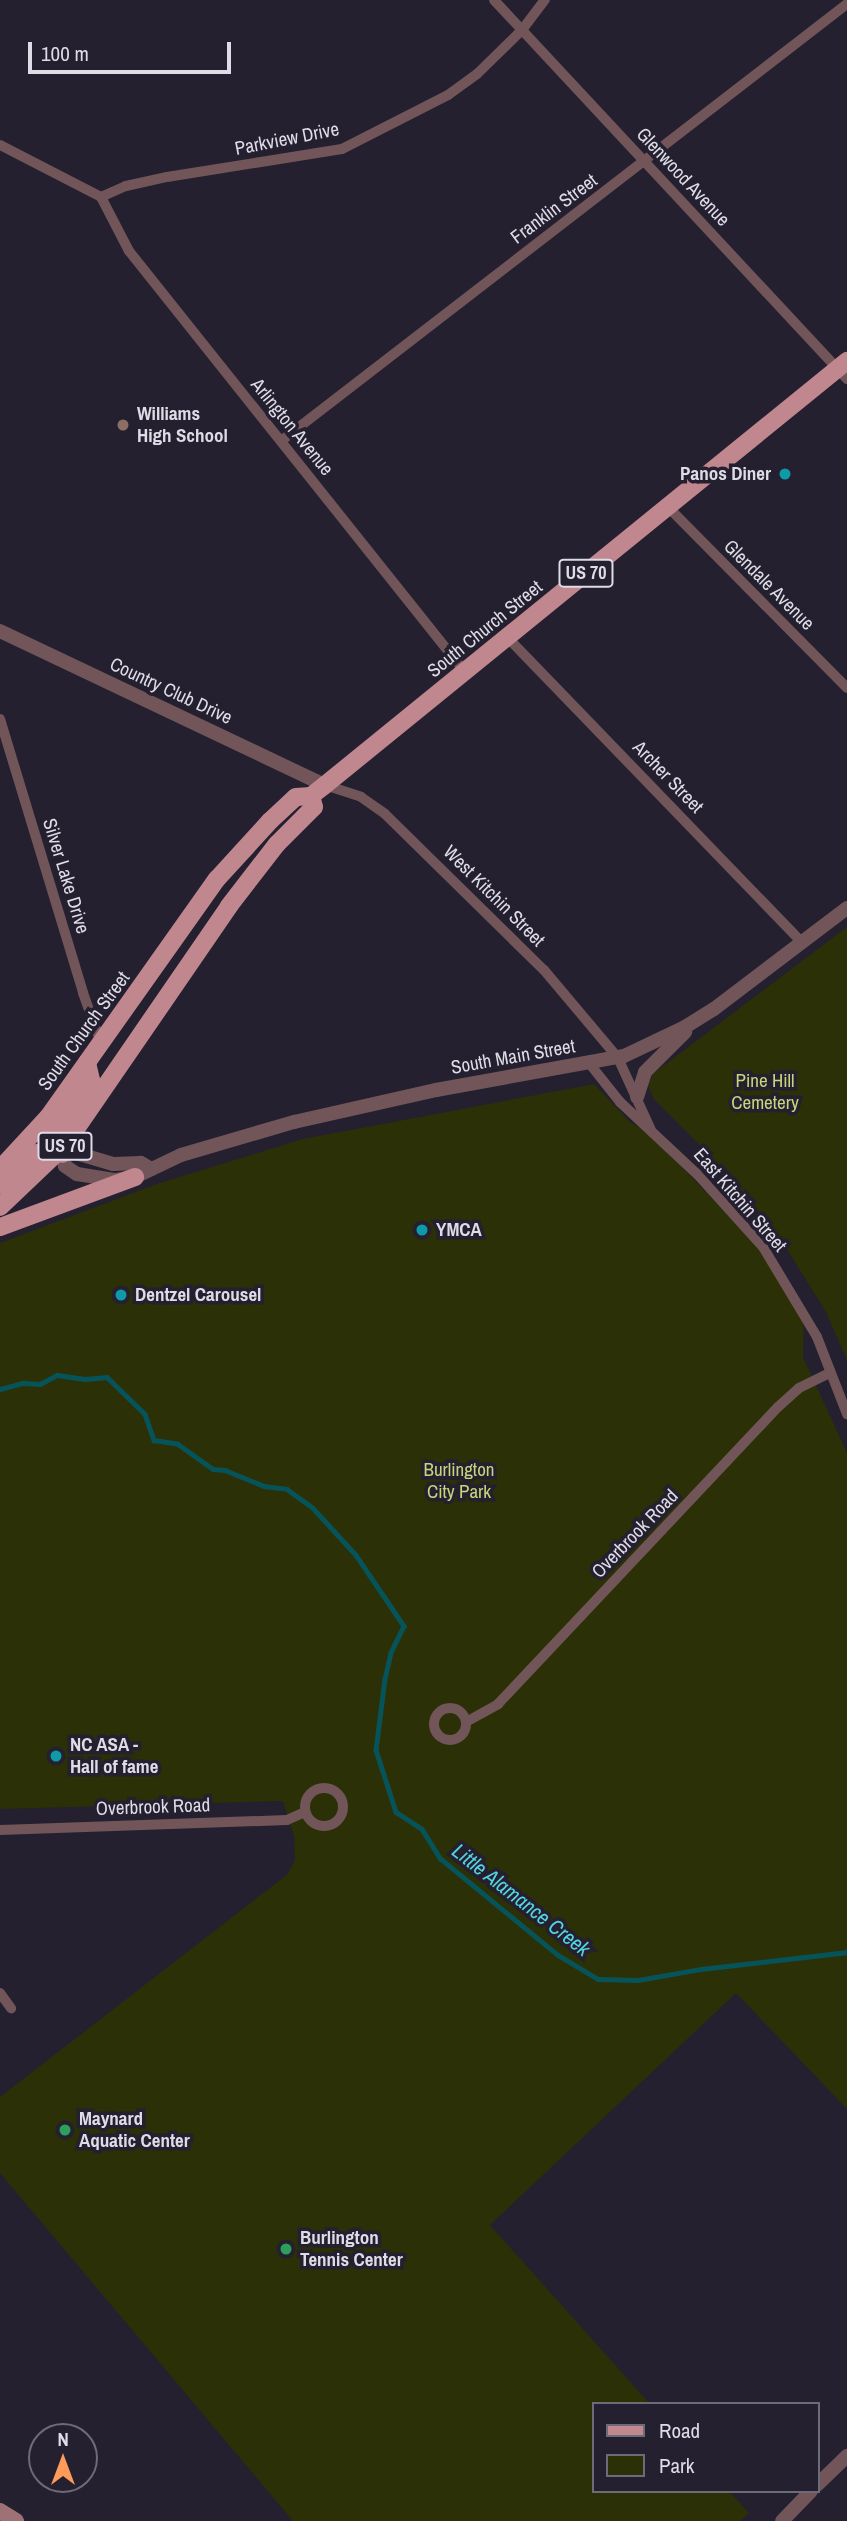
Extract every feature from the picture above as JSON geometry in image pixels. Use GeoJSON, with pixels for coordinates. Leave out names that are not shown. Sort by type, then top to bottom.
{"type":"FeatureCollection","features":[{"type":"Feature","properties":{"kind":"main road","name":"South Church Street"},"geometry":{"type":"LineString","coordinates":[[0,1168],[49,1116],[217,879],[247,844],[296,797],[318,791],[667,506],[844,369]]}},
{"type":"Feature","properties":{"kind":"main road","name":"South Church Street"},"geometry":{"type":"LineString","coordinates":[[0,1207],[59,1152],[229,906],[277,844],[314,807],[318,791]]}},
{"type":"Feature","properties":{"kind":"main road"},"geometry":{"type":"LineString","coordinates":[[0,1185],[38,1153],[59,1152],[55,1133],[91,1080],[87,1062]]}},
{"type":"Feature","properties":{"kind":"main road"},"geometry":{"type":"LineString","coordinates":[[0,1227],[135,1177]]}},
{"type":"Feature","properties":{"kind":"main road"},"geometry":{"type":"LineString","coordinates":[[0,2511],[16,2521]]}},
{"type":"Feature","properties":{"kind":"street","name":"Glenwood Avenue"},"geometry":{"type":"LineString","coordinates":[[494,0],[644,162],[844,369]]}},
{"type":"Feature","properties":{"kind":"street","name":"Parkview Drive"},"geometry":{"type":"LineString","coordinates":[[100,197],[126,186],[167,177],[342,149],[449,95],[477,74],[522,30],[545,0]]}},
{"type":"Feature","properties":{"kind":"street","name":"Franklin Street"},"geometry":{"type":"LineString","coordinates":[[281,441],[847,4]]}},
{"type":"Feature","properties":{"kind":"street"},"geometry":{"type":"LineString","coordinates":[[0,145],[100,197]]}},
{"type":"Feature","properties":{"kind":"street","name":"Arlington Avenue"},"geometry":{"type":"LineString","coordinates":[[100,197],[129,251],[465,673]]}},
{"type":"Feature","properties":{"kind":"street","name":"Glendale Avenue"},"geometry":{"type":"LineString","coordinates":[[667,506],[847,688]]}},
{"type":"Feature","properties":{"kind":"street","name":"Country Club Drive"},"geometry":{"type":"LineString","coordinates":[[0,631],[318,791]]}},
{"type":"Feature","properties":{"kind":"street","name":"Archer Street"},"geometry":{"type":"LineString","coordinates":[[508,638],[802,942]]}},
{"type":"Feature","properties":{"kind":"street","name":"Silver Lake Drive"},"geometry":{"type":"LineString","coordinates":[[0,719],[83,993],[102,1043]]}},
{"type":"Feature","properties":{"kind":"street","name":"West Kitchin Street"},"geometry":{"type":"LineString","coordinates":[[318,791],[360,797],[421,848],[544,970],[618,1058]]}},
{"type":"Feature","properties":{"kind":"street","name":"South Main Street"},"geometry":{"type":"LineString","coordinates":[[59,1152],[65,1166],[77,1174],[116,1180],[135,1177],[181,1155],[294,1122],[436,1090],[618,1058],[698,1019],[847,908]]}},
{"type":"Feature","properties":{"kind":"street"},"geometry":{"type":"LineString","coordinates":[[637,1097],[645,1072],[698,1019]]}},
{"type":"Feature","properties":{"kind":"street","name":"East Kitchin Street"},"geometry":{"type":"LineString","coordinates":[[618,1058],[651,1129]]}},
{"type":"Feature","properties":{"kind":"street","name":"East Kitchin Street"},"geometry":{"type":"LineString","coordinates":[[589,1063],[620,1102],[697,1174],[763,1247],[804,1312],[847,1414]]}},
{"type":"Feature","properties":{"kind":"street"},"geometry":{"type":"LineString","coordinates":[[59,1152],[73,1152],[113,1164],[141,1163],[152,1169]]}},
{"type":"Feature","properties":{"kind":"street","name":"Overbrook Road"},"geometry":{"type":"LineString","coordinates":[[466,1723],[498,1704],[778,1407],[799,1388],[830,1373]]}},
{"type":"Feature","properties":{"kind":"street","name":"Overbrook Road"},"geometry":{"type":"LineString","coordinates":[[0,1830],[287,1819],[305,1812]]}},
{"type":"Feature","properties":{"kind":"street"},"geometry":{"type":"LineString","coordinates":[[0,1993],[11,2008]]}},
{"type":"Feature","properties":{"kind":"street"},"geometry":{"type":"LineString","coordinates":[[819,2483],[847,2456]]}},
{"type":"Feature","properties":{"kind":"street"},"geometry":{"type":"LineString","coordinates":[[782,2521],[809,2493]]}},
{"type":"Feature","properties":{"kind":"green space","name":"Pine Hill Cemetery"},"geometry":{"type":"Polygon","coordinates":[[[847,927],[847,1360],[826,1312],[775,1230],[695,1140],[654,1099],[648,1085],[654,1073],[847,927]]]}},
{"type":"Feature","properties":{"kind":"green space","name":"Burlington City Park"},"geometry":{"type":"Polygon","coordinates":[[[594,1084],[631,1123],[646,1130],[762,1250],[804,1312],[803,1357],[847,1453],[847,2109],[736,1993],[490,2225],[648,2402],[592,2402],[592,2493],[731,2493],[749,2513],[740,2521],[293,2521],[0,2173],[0,2097],[288,1874],[295,1860],[294,1836],[283,1801],[0,1809],[0,1243],[157,1184],[303,1139],[594,1084]]]}},
{"type":"Feature","properties":{"kind":"waterway","name":"Little Alamance Creek"},"geometry":{"type":"LineString","coordinates":[[0,1389],[23,1383],[40,1384],[57,1375],[85,1379],[107,1377],[145,1414],[154,1440],[178,1444],[213,1469],[225,1470],[264,1486],[287,1489],[313,1508],[356,1555],[404,1626],[391,1653],[385,1679],[376,1750],[396,1812],[422,1829],[440,1858],[558,1955],[598,1979],[638,1980],[701,1969],[847,1952]]}},
{"type":"Feature","properties":{"kind":"place","name":"Williams High School"},"geometry":{"type":"Point","coordinates":[123,425]}},
{"type":"Feature","properties":{"kind":"place","name":"Panos Diner"},"geometry":{"type":"Point","coordinates":[785,474]}},
{"type":"Feature","properties":{"kind":"place","name":"YMCA"},"geometry":{"type":"Point","coordinates":[422,1230]}},
{"type":"Feature","properties":{"kind":"place","name":"Dentzel Carousel"},"geometry":{"type":"Point","coordinates":[121,1295]}},
{"type":"Feature","properties":{"kind":"place","name":"NC ASA - Hall of fame"},"geometry":{"type":"Point","coordinates":[56,1756]}},
{"type":"Feature","properties":{"kind":"place","name":"Maynard Aquatic Center"},"geometry":{"type":"Point","coordinates":[65,2130]}},
{"type":"Feature","properties":{"kind":"place","name":"Burlington Tennis Center"},"geometry":{"type":"Point","coordinates":[286,2249]}}]}
